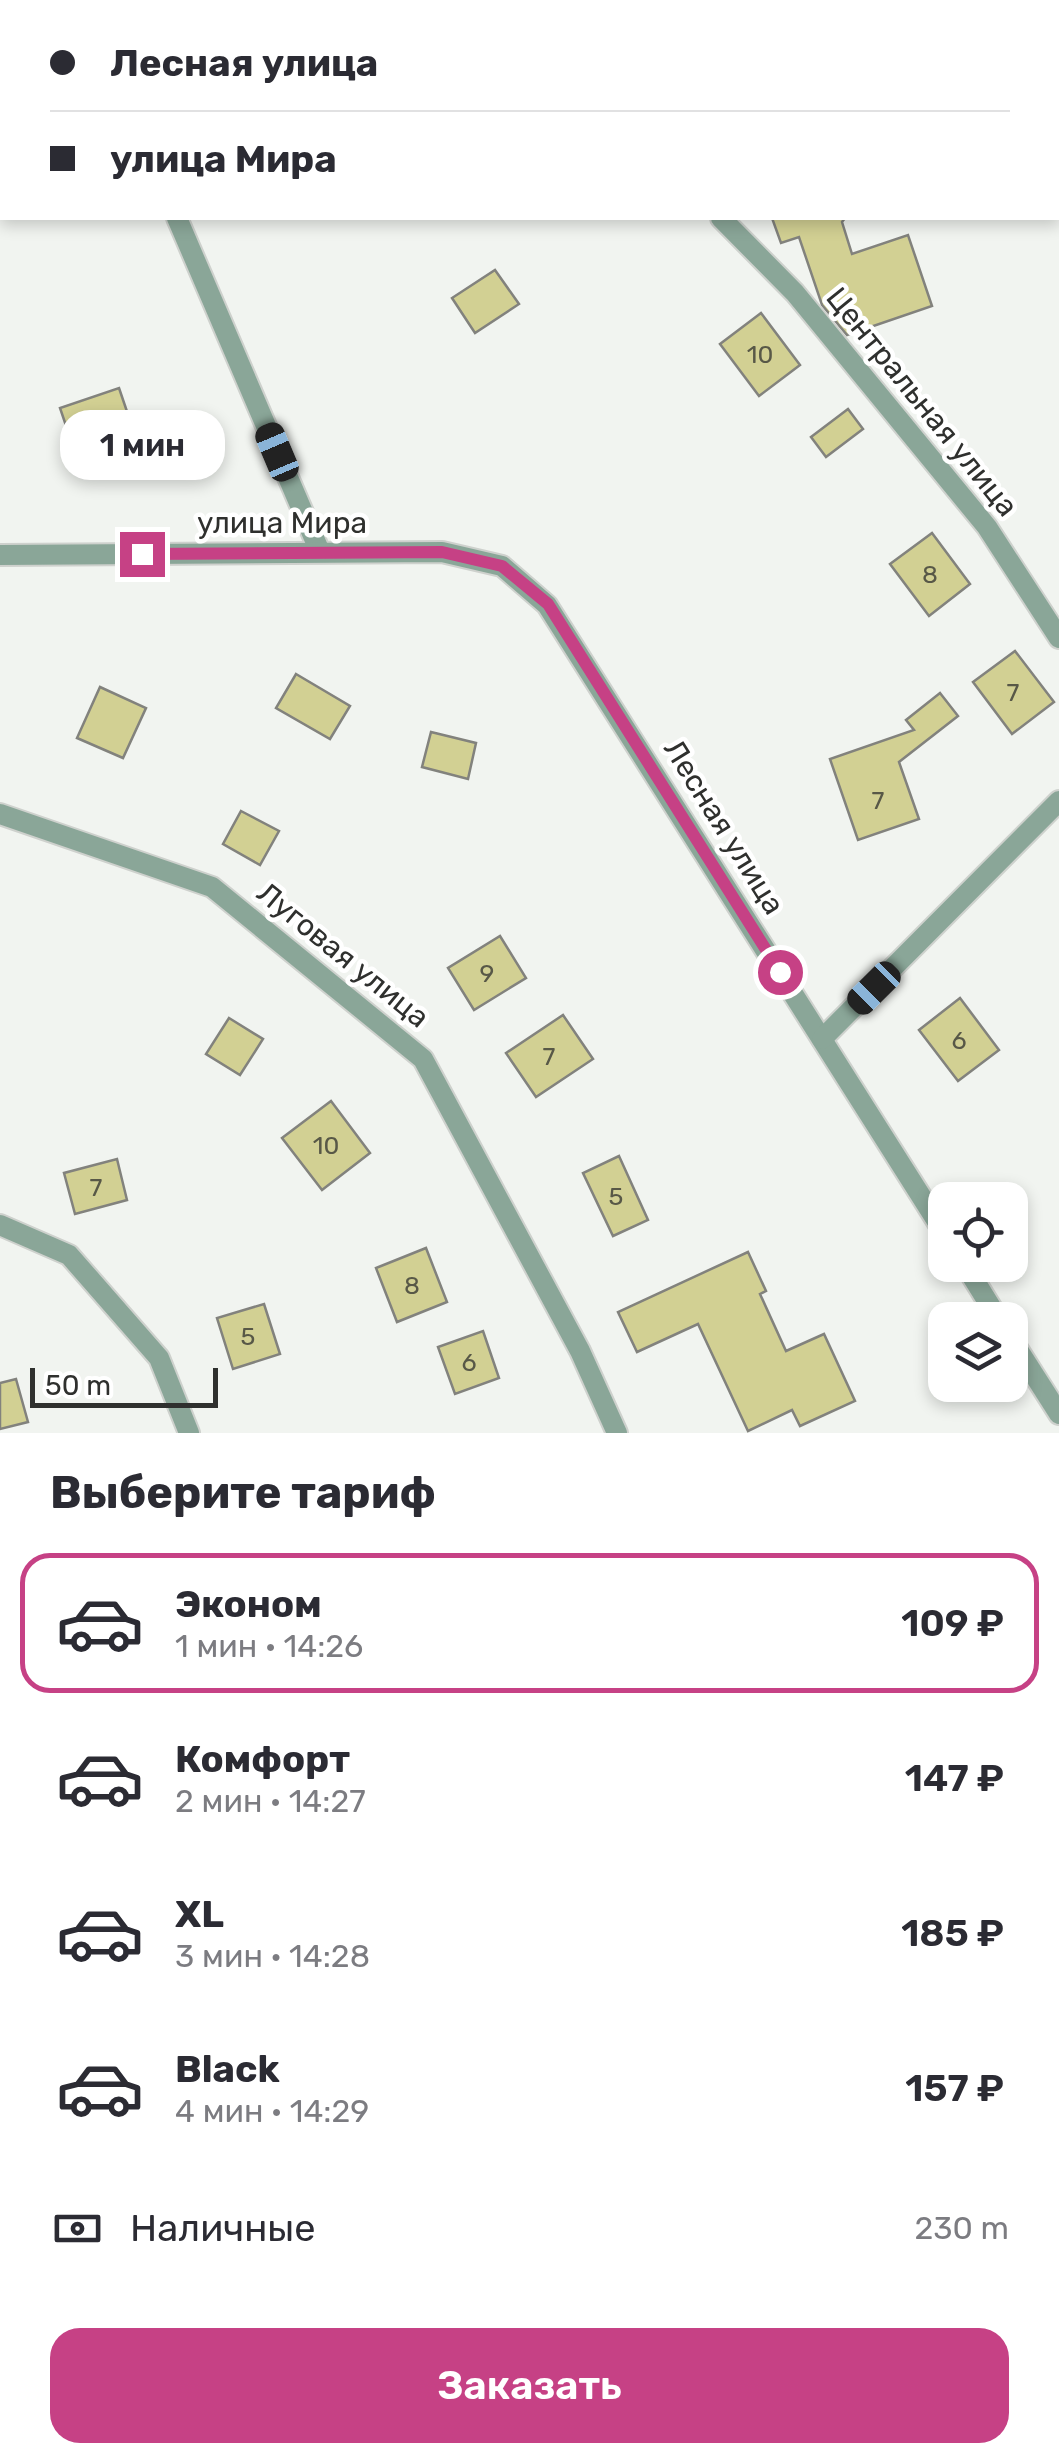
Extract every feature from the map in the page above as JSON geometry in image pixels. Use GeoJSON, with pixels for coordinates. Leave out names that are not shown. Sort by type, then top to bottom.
{"type":"FeatureCollection","features":[{"type":"Feature","properties":{"kind":"street"},"geometry":{"type":"LineString","coordinates":[[178,220],[320,552]]}},
{"type":"Feature","properties":{"kind":"street","name":"Центральная улица"},"geometry":{"type":"LineString","coordinates":[[723,220],[795,292],[987,527],[1059,638]]}},
{"type":"Feature","properties":{"kind":"street","name":"улица Мира"},"geometry":{"type":"LineString","coordinates":[[0,554],[442,552],[502,566]]}},
{"type":"Feature","properties":{"kind":"street","name":"Лесная улица"},"geometry":{"type":"LineString","coordinates":[[502,566],[548,604],[928,1207]]}},
{"type":"Feature","properties":{"kind":"street"},"geometry":{"type":"LineString","coordinates":[[822,1039],[1059,801]]}},
{"type":"Feature","properties":{"kind":"street","name":"Луговая улица"},"geometry":{"type":"LineString","coordinates":[[0,814],[212,887],[422,1060],[580,1350],[616,1433]]}},
{"type":"Feature","properties":{"kind":"street"},"geometry":{"type":"LineString","coordinates":[[0,1226],[70,1255],[159,1358],[189,1433]]}},
{"type":"Feature","properties":{"kind":"street"},"geometry":{"type":"LineString","coordinates":[[1028,1365],[1059,1414]]}},
{"type":"Feature","properties":{"kind":"building"},"geometry":{"type":"Polygon","coordinates":[[[773,220],[844,220],[852,254],[908,235],[932,306],[847,335],[822,305],[799,237],[781,243],[773,220]]]}},
{"type":"Feature","properties":{"kind":"building"},"geometry":{"type":"Polygon","coordinates":[[[495,270],[519,304],[475,333],[452,298],[495,270]]]}},
{"type":"Feature","properties":{"kind":"building"},"geometry":{"type":"Polygon","coordinates":[[[761,313],[800,365],[759,396],[720,344],[761,313]]]}},
{"type":"Feature","properties":{"kind":"building"},"geometry":{"type":"Polygon","coordinates":[[[119,388],[137,441],[78,461],[60,408],[119,388]]]}},
{"type":"Feature","properties":{"kind":"building"},"geometry":{"type":"Polygon","coordinates":[[[848,409],[863,429],[826,457],[811,437],[848,409]]]}},
{"type":"Feature","properties":{"kind":"building"},"geometry":{"type":"Polygon","coordinates":[[[932,533],[970,584],[929,616],[890,564],[932,533]]]}},
{"type":"Feature","properties":{"kind":"building"},"geometry":{"type":"Polygon","coordinates":[[[1015,651],[1054,702],[1012,734],[973,682],[1015,651]]]}},
{"type":"Feature","properties":{"kind":"building"},"geometry":{"type":"Polygon","coordinates":[[[296,674],[350,706],[330,739],[276,708],[296,674]]]}},
{"type":"Feature","properties":{"kind":"building"},"geometry":{"type":"Polygon","coordinates":[[[100,687],[146,708],[123,758],[77,738],[100,687]]]}},
{"type":"Feature","properties":{"kind":"building"},"geometry":{"type":"Polygon","coordinates":[[[940,693],[958,716],[899,762],[919,819],[858,840],[830,759],[914,730],[906,720],[940,693]]]}},
{"type":"Feature","properties":{"kind":"building"},"geometry":{"type":"Polygon","coordinates":[[[431,732],[476,743],[468,779],[422,767],[431,732]]]}},
{"type":"Feature","properties":{"kind":"building"},"geometry":{"type":"Polygon","coordinates":[[[241,811],[279,831],[260,865],[223,844],[241,811]]]}},
{"type":"Feature","properties":{"kind":"building"},"geometry":{"type":"Polygon","coordinates":[[[500,936],[526,978],[474,1010],[448,968],[500,936]]]}},
{"type":"Feature","properties":{"kind":"building"},"geometry":{"type":"Polygon","coordinates":[[[960,998],[999,1050],[958,1081],[919,1030],[960,998]]]}},
{"type":"Feature","properties":{"kind":"building"},"geometry":{"type":"Polygon","coordinates":[[[563,1015],[593,1059],[536,1097],[506,1053],[563,1015]]]}},
{"type":"Feature","properties":{"kind":"building"},"geometry":{"type":"Polygon","coordinates":[[[229,1018],[263,1039],[240,1075],[206,1054],[229,1018]]]}},
{"type":"Feature","properties":{"kind":"building"},"geometry":{"type":"Polygon","coordinates":[[[331,1101],[370,1153],[322,1190],[282,1138],[331,1101]]]}},
{"type":"Feature","properties":{"kind":"building"},"geometry":{"type":"Polygon","coordinates":[[[619,1156],[648,1220],[613,1236],[583,1173],[619,1156]]]}},
{"type":"Feature","properties":{"kind":"building"},"geometry":{"type":"Polygon","coordinates":[[[117,1159],[127,1200],[75,1214],[64,1173],[117,1159]]]}},
{"type":"Feature","properties":{"kind":"building"},"geometry":{"type":"Polygon","coordinates":[[[426,1248],[447,1302],[397,1322],[376,1268],[426,1248]]]}},
{"type":"Feature","properties":{"kind":"building"},"geometry":{"type":"Polygon","coordinates":[[[748,1252],[766,1291],[760,1294],[786,1351],[824,1334],[855,1401],[800,1426],[792,1410],[748,1431],[698,1324],[637,1352],[618,1312],[748,1252]]]}},
{"type":"Feature","properties":{"kind":"building"},"geometry":{"type":"Polygon","coordinates":[[[264,1304],[280,1354],[233,1369],[217,1318],[264,1304]]]}},
{"type":"Feature","properties":{"kind":"building"},"geometry":{"type":"Polygon","coordinates":[[[483,1331],[499,1378],[455,1394],[438,1347],[483,1331]]]}},
{"type":"Feature","properties":{"kind":"building"},"geometry":{"type":"Polygon","coordinates":[[[16,1379],[28,1422],[0,1429],[0,1383],[16,1379]]]}},
{"type":"Feature","properties":{"kind":"route"},"geometry":{"type":"LineString","coordinates":[[142,554],[442,552],[502,566],[548,604],[780,972]]}}]}
